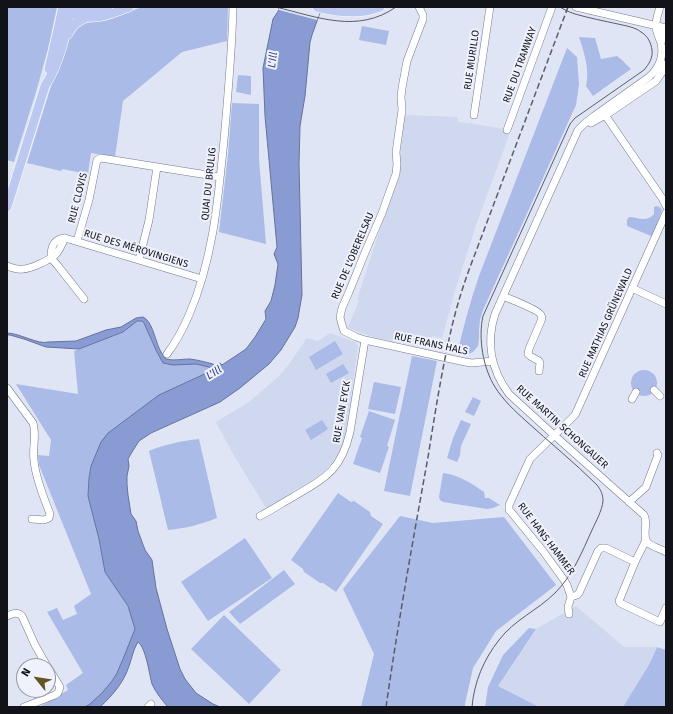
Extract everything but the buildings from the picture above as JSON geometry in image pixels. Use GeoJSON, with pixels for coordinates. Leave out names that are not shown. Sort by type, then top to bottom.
{"type":"FeatureCollection","features":[{"type":"Feature","properties":{"kind":"main road"},"geometry":{"type":"LineString","coordinates":[[61,48],[76,23],[87,17],[106,15],[130,7]]}},
{"type":"Feature","properties":{"kind":"main road"},"geometry":{"type":"LineString","coordinates":[[346,12],[368,7]]}},
{"type":"Feature","properties":{"kind":"main road"},"geometry":{"type":"LineString","coordinates":[[320,8],[346,12],[364,11],[380,7]]}},
{"type":"Feature","properties":{"kind":"main road"},"geometry":{"type":"LineString","coordinates":[[67,9],[92,10],[100,8]]}},
{"type":"Feature","properties":{"kind":"main road"},"geometry":{"type":"LineString","coordinates":[[67,9],[87,17]]}},
{"type":"Feature","properties":{"kind":"main road"},"geometry":{"type":"LineString","coordinates":[[44,90],[52,75],[61,48],[67,9]]}},
{"type":"Feature","properties":{"kind":"main road"},"geometry":{"type":"LineString","coordinates":[[7,207],[44,90],[67,9]]}},
{"type":"Feature","properties":{"kind":"street","name":"QUAI DU BRULIG"},"geometry":{"type":"LineString","coordinates":[[166,354],[173,347],[182,331],[194,304],[213,236],[230,76],[233,7]]}},
{"type":"Feature","properties":{"kind":"street","name":"RUE DE L'OBERELSAU"},"geometry":{"type":"LineString","coordinates":[[365,340],[344,331],[340,313],[390,191],[392,169],[402,110],[401,95],[406,67],[423,19],[420,7]]}},
{"type":"Feature","properties":{"kind":"street","name":"RUE MURILLO"},"geometry":{"type":"LineString","coordinates":[[474,115],[490,7]]}},
{"type":"Feature","properties":{"kind":"street","name":"RUE DU TRAMWAY"},"geometry":{"type":"LineString","coordinates":[[507,130],[552,7]]}},
{"type":"Feature","properties":{"kind":"street"},"geometry":{"type":"LineString","coordinates":[[576,7],[666,28]]}},
{"type":"Feature","properties":{"kind":"street"},"geometry":{"type":"LineString","coordinates":[[656,25],[656,19],[660,7]]}},
{"type":"Feature","properties":{"kind":"street"},"geometry":{"type":"LineString","coordinates":[[656,25],[662,30],[666,39]]}},
{"type":"Feature","properties":{"kind":"street","name":"RUE MARTIN SCHONGAUER"},"geometry":{"type":"LineString","coordinates":[[646,540],[646,517],[509,394],[500,380],[493,361],[491,339],[495,314],[574,140],[585,127],[649,77],[657,67],[662,53],[656,25]]}},
{"type":"Feature","properties":{"kind":"street","name":"RUE MARTIN SCHONGAUER"},"geometry":{"type":"LineString","coordinates":[[603,113],[656,81],[665,69]]}},
{"type":"Feature","properties":{"kind":"street"},"geometry":{"type":"LineString","coordinates":[[603,113],[666,206]]}},
{"type":"Feature","properties":{"kind":"street","name":"RUE CLOVIS"},"geometry":{"type":"LineString","coordinates":[[77,241],[89,200],[97,160],[101,158],[157,167]]}},
{"type":"Feature","properties":{"kind":"street"},"geometry":{"type":"LineString","coordinates":[[139,260],[149,220],[157,167],[220,177]]}},
{"type":"Feature","properties":{"kind":"street","name":"RUE MATHIAS GRÜNEWALD"},"geometry":{"type":"LineString","coordinates":[[555,436],[575,415],[666,212]]}},
{"type":"Feature","properties":{"kind":"street","name":"RUE DES MÉROVINGIENS"},"geometry":{"type":"LineString","coordinates":[[7,266],[16,269],[26,269],[35,266],[51,258],[57,253],[65,238],[202,279]]}},
{"type":"Feature","properties":{"kind":"street"},"geometry":{"type":"LineString","coordinates":[[51,258],[84,300]]}},
{"type":"Feature","properties":{"kind":"street"},"geometry":{"type":"LineString","coordinates":[[632,288],[666,304]]}},
{"type":"Feature","properties":{"kind":"street"},"geometry":{"type":"LineString","coordinates":[[503,296],[536,311],[542,316],[528,354],[540,362],[539,371]]}},
{"type":"Feature","properties":{"kind":"street","name":"RUE FRANS HALS"},"geometry":{"type":"LineString","coordinates":[[365,340],[472,363],[493,361]]}},
{"type":"Feature","properties":{"kind":"street","name":"RUE VAN EYCK"},"geometry":{"type":"LineString","coordinates":[[260,516],[321,480],[334,468],[343,454],[348,444],[365,340]]}},
{"type":"Feature","properties":{"kind":"street"},"geometry":{"type":"LineString","coordinates":[[7,388],[33,423],[35,430],[34,460],[50,514],[49,518],[44,520],[32,519]]}},
{"type":"Feature","properties":{"kind":"street"},"geometry":{"type":"LineString","coordinates":[[654,390],[660,396]]}},
{"type":"Feature","properties":{"kind":"street"},"geometry":{"type":"LineString","coordinates":[[632,399],[636,392]]}},
{"type":"Feature","properties":{"kind":"street","name":"RUE HANS HAMMER"},"geometry":{"type":"LineString","coordinates":[[555,436],[530,459],[509,507],[510,512],[543,551],[560,574],[567,585],[571,597]]}},
{"type":"Feature","properties":{"kind":"street"},"geometry":{"type":"LineString","coordinates":[[629,502],[646,487],[657,460],[657,453]]}},
{"type":"Feature","properties":{"kind":"street"},"geometry":{"type":"LineString","coordinates":[[666,552],[650,544],[646,540],[619,601],[660,622],[666,608]]}},
{"type":"Feature","properties":{"kind":"street"},"geometry":{"type":"LineString","coordinates":[[569,614],[568,607],[571,597],[579,593],[598,551],[601,548],[606,548],[635,562]]}},
{"type":"Feature","properties":{"kind":"street"},"geometry":{"type":"LineString","coordinates":[[7,616],[16,613],[22,616],[43,658]]}},
{"type":"Feature","properties":{"kind":"street"},"geometry":{"type":"LineString","coordinates":[[56,680],[60,687],[56,694]]}},
{"type":"Feature","properties":{"kind":"street"},"geometry":{"type":"LineString","coordinates":[[24,707],[49,698]]}},
{"type":"Feature","properties":{"kind":"shaded area"},"geometry":{"type":"Polygon","coordinates":[[[7,7],[57,7],[48,49],[14,162],[7,160],[7,7]]]}},
{"type":"Feature","properties":{"kind":"shaded area"},"geometry":{"type":"Polygon","coordinates":[[[142,7],[228,7],[227,41],[182,52],[123,101],[115,157],[91,153],[88,174],[62,169],[61,171],[27,163],[52,83],[73,30],[81,24],[110,19],[142,7]]]}},
{"type":"Feature","properties":{"kind":"shaded area"},"geometry":{"type":"Polygon","coordinates":[[[362,26],[389,31],[386,45],[359,40],[362,26]]]}},
{"type":"Feature","properties":{"kind":"shaded area"},"geometry":{"type":"Polygon","coordinates":[[[579,37],[595,38],[601,59],[617,56],[631,69],[593,96],[586,86],[587,67],[579,37]]]}},
{"type":"Feature","properties":{"kind":"shaded area"},"geometry":{"type":"Polygon","coordinates":[[[567,48],[577,57],[579,84],[576,105],[483,310],[480,320],[478,346],[473,352],[467,355],[457,355],[479,276],[567,48]]]}},
{"type":"Feature","properties":{"kind":"shaded area"},"geometry":{"type":"Polygon","coordinates":[[[238,75],[251,76],[251,95],[236,92],[238,75]]]}},
{"type":"Feature","properties":{"kind":"shaded area"},"geometry":{"type":"Polygon","coordinates":[[[232,103],[259,104],[259,159],[266,244],[219,232],[228,155],[232,103]]]}},
{"type":"Feature","properties":{"kind":"shaded area"},"geometry":{"type":"Polygon","coordinates":[[[404,115],[458,117],[458,122],[467,123],[467,127],[468,123],[511,130],[476,225],[442,338],[433,336],[418,346],[373,337],[348,328],[359,301],[357,300],[399,170],[404,115]]]}},
{"type":"Feature","properties":{"kind":"shaded area"},"geometry":{"type":"Polygon","coordinates":[[[657,206],[662,210],[653,235],[651,236],[627,226],[627,220],[629,217],[645,219],[651,217],[654,214],[654,207],[657,206]]]}},
{"type":"Feature","properties":{"kind":"shaded area"},"geometry":{"type":"Polygon","coordinates":[[[137,321],[142,321],[163,363],[196,364],[209,367],[211,371],[159,396],[108,433],[91,466],[88,496],[99,539],[105,572],[128,606],[135,629],[117,673],[104,692],[95,700],[85,707],[39,707],[68,690],[66,685],[83,673],[47,612],[57,608],[63,620],[77,614],[74,606],[91,594],[39,465],[38,455],[49,456],[51,440],[16,384],[78,394],[74,351],[123,332],[137,321]]]}},
{"type":"Feature","properties":{"kind":"shaded area"},"geometry":{"type":"Polygon","coordinates":[[[330,333],[355,342],[358,346],[346,432],[343,443],[339,453],[325,471],[314,480],[266,508],[233,454],[216,422],[249,402],[279,376],[307,338],[318,341],[330,333]]]}},
{"type":"Feature","properties":{"kind":"shaded area"},"geometry":{"type":"Polygon","coordinates":[[[335,341],[343,354],[316,370],[309,357],[335,341]]]}},
{"type":"Feature","properties":{"kind":"shaded area"},"geometry":{"type":"Polygon","coordinates":[[[412,356],[437,361],[410,496],[384,491],[412,356]]]}},
{"type":"Feature","properties":{"kind":"shaded area"},"geometry":{"type":"Polygon","coordinates":[[[343,364],[349,373],[331,383],[326,374],[343,364]]]}},
{"type":"Feature","properties":{"kind":"shaded area"},"geometry":{"type":"Polygon","coordinates":[[[644,370],[653,374],[657,383],[653,392],[644,396],[635,392],[631,383],[635,374],[644,370]]]}},
{"type":"Feature","properties":{"kind":"shaded area"},"geometry":{"type":"Polygon","coordinates":[[[374,382],[401,387],[395,414],[368,409],[374,382]]]}},
{"type":"Feature","properties":{"kind":"shaded area"},"geometry":{"type":"Polygon","coordinates":[[[473,397],[481,401],[474,416],[465,412],[473,397]]]}},
{"type":"Feature","properties":{"kind":"shaded area"},"geometry":{"type":"Polygon","coordinates":[[[369,411],[395,420],[387,446],[389,447],[380,473],[353,464],[369,411]]]}},
{"type":"Feature","properties":{"kind":"shaded area"},"geometry":{"type":"Polygon","coordinates":[[[322,420],[328,429],[311,440],[305,430],[322,420]]]}},
{"type":"Feature","properties":{"kind":"shaded area"},"geometry":{"type":"Polygon","coordinates":[[[461,420],[471,424],[461,446],[460,455],[457,462],[447,458],[453,438],[461,420]]]}},
{"type":"Feature","properties":{"kind":"shaded area"},"geometry":{"type":"Polygon","coordinates":[[[199,439],[217,518],[193,526],[168,530],[149,451],[161,446],[199,439]]]}},
{"type":"Feature","properties":{"kind":"shaded area"},"geometry":{"type":"Polygon","coordinates":[[[443,473],[460,478],[470,483],[484,492],[485,498],[489,498],[500,505],[487,509],[443,502],[439,497],[443,473]]]}},
{"type":"Feature","properties":{"kind":"shaded area"},"geometry":{"type":"Polygon","coordinates":[[[338,493],[351,502],[354,501],[370,512],[371,516],[383,524],[336,592],[304,572],[303,569],[291,560],[338,493]]]}},
{"type":"Feature","properties":{"kind":"shaded area"},"geometry":{"type":"Polygon","coordinates":[[[400,516],[433,523],[504,517],[556,585],[496,631],[473,668],[465,707],[361,707],[374,654],[343,589],[400,516]]]}},
{"type":"Feature","properties":{"kind":"shaded area"},"geometry":{"type":"Polygon","coordinates":[[[245,538],[272,578],[208,621],[181,582],[245,538]]]}},
{"type":"Feature","properties":{"kind":"shaded area"},"geometry":{"type":"Polygon","coordinates":[[[284,570],[295,584],[240,624],[229,612],[284,570]]]}},
{"type":"Feature","properties":{"kind":"shaded area"},"geometry":{"type":"Polygon","coordinates":[[[576,606],[624,647],[657,647],[650,663],[623,707],[539,707],[498,686],[536,629],[576,606]]]}},
{"type":"Feature","properties":{"kind":"shaded area"},"geometry":{"type":"Polygon","coordinates":[[[224,615],[281,670],[249,704],[191,649],[224,615]]]}},
{"type":"Feature","properties":{"kind":"shaded area"},"geometry":{"type":"Polygon","coordinates":[[[529,628],[536,629],[498,686],[539,707],[485,707],[488,687],[503,655],[529,628]]]}},
{"type":"Feature","properties":{"kind":"shaded area"},"geometry":{"type":"Polygon","coordinates":[[[657,647],[666,650],[666,707],[623,707],[650,663],[657,647]]]}},
{"type":"Feature","properties":{"kind":"water","name":"L'Ill"},"geometry":{"type":"Polygon","coordinates":[[[279,7],[322,7],[310,42],[305,96],[300,126],[299,164],[302,295],[295,327],[281,350],[269,364],[240,388],[220,402],[151,433],[139,441],[128,459],[129,466],[127,484],[131,514],[136,521],[145,550],[152,560],[156,588],[180,669],[185,679],[196,693],[220,707],[168,707],[152,684],[145,655],[141,645],[138,642],[124,677],[114,693],[100,707],[85,707],[102,693],[112,681],[117,673],[135,629],[128,606],[105,572],[99,539],[88,496],[91,466],[101,442],[108,433],[159,395],[211,371],[209,367],[196,364],[173,365],[163,363],[142,321],[137,321],[123,332],[79,349],[46,347],[7,335],[7,333],[39,342],[76,341],[106,330],[121,327],[136,318],[143,317],[149,322],[159,348],[166,359],[193,359],[213,364],[215,366],[220,363],[222,365],[246,349],[266,319],[265,311],[271,301],[278,264],[274,254],[277,247],[265,116],[263,68],[273,19],[279,10],[279,7]]]}},
{"type":"Feature","properties":{"kind":"pier"},"geometry":{"type":"Polygon","coordinates":[[[279,7],[322,7],[317,20],[279,10],[279,7]]]}},
{"type":"Feature","properties":{"kind":"tram line"},"geometry":{"type":"LineString","coordinates":[[276,7],[322,19],[352,22],[367,20],[382,15],[396,7]]}},
{"type":"Feature","properties":{"kind":"tram line"},"geometry":{"type":"LineString","coordinates":[[472,707],[477,680],[484,663],[494,647],[505,633],[555,593],[567,579],[585,547],[600,512],[603,501],[602,493],[597,485],[509,405],[495,387],[487,371],[481,343],[483,316],[570,124],[575,118],[644,70],[652,56],[652,47],[649,40],[639,30],[575,14],[560,7]]}},
{"type":"Feature","properties":{"kind":"railway"},"geometry":{"type":"LineString","coordinates":[[386,707],[439,391],[454,317],[468,271],[568,7]]}}]}
